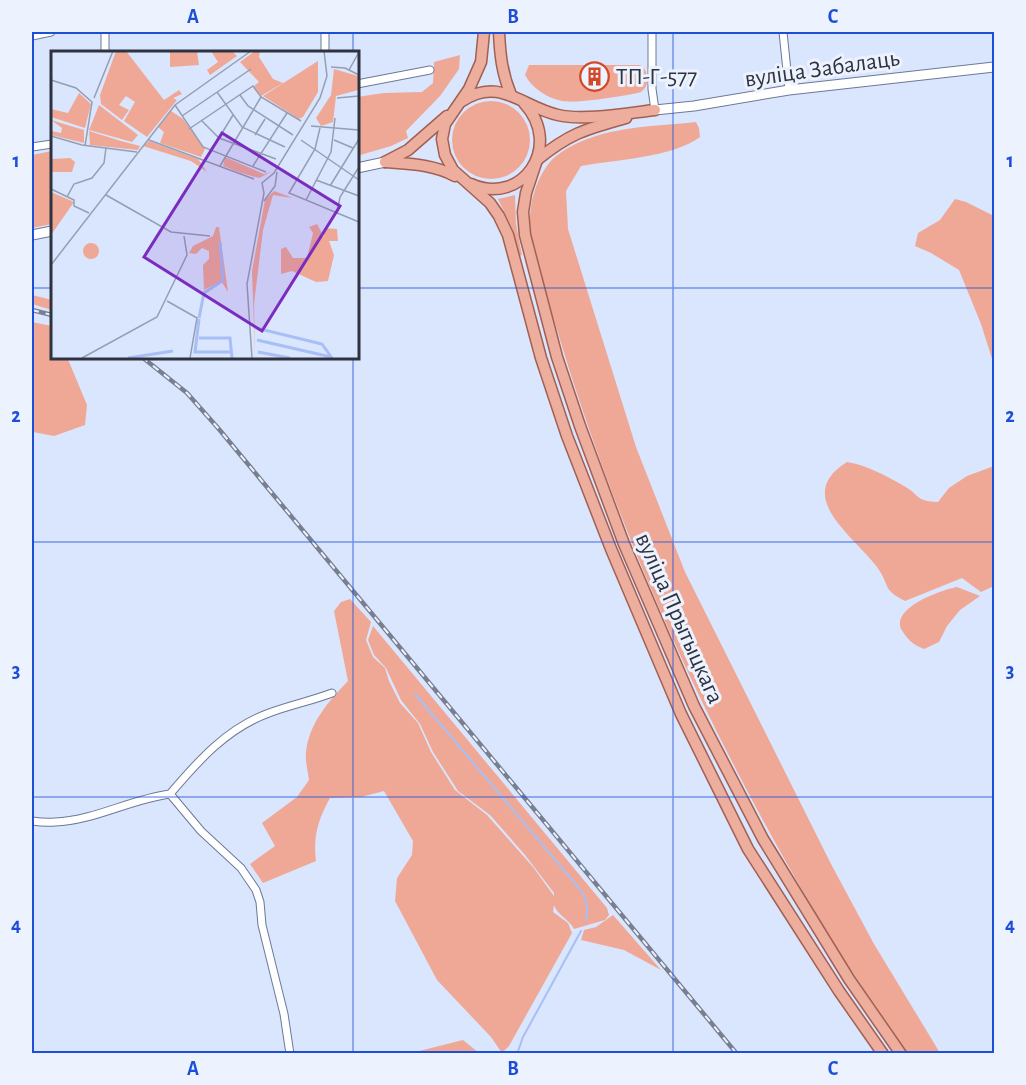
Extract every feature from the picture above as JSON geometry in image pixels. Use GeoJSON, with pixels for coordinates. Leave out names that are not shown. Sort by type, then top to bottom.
{"type":"FeatureCollection","features":[{"type":"Feature","properties":{"kind":"main road"},"geometry":{"type":"LineString","coordinates":[[465,182],[453,170],[445,155],[442,139],[445,124],[469,89],[481,62],[484,32]]}},
{"type":"Feature","properties":{"kind":"main road"},"geometry":{"type":"LineString","coordinates":[[499,32],[501,67],[511,95],[524,103],[534,115],[540,129],[541,145],[537,160]]}},
{"type":"Feature","properties":{"kind":"main road"},"geometry":{"type":"LineString","coordinates":[[385,162],[408,150],[435,128],[464,99],[481,92],[499,91],[558,116],[593,116],[655,111]]}},
{"type":"Feature","properties":{"kind":"main road"},"geometry":{"type":"LineString","coordinates":[[385,162],[429,166],[478,187],[492,189],[506,187],[519,181],[537,160],[562,140],[584,129],[655,111]]}},
{"type":"Feature","properties":{"kind":"main road","name":"вуліца Прытыцкага"},"geometry":{"type":"LineString","coordinates":[[537,160],[529,181],[524,212],[528,251],[557,357],[624,544],[694,706],[763,839],[849,979],[901,1053]]}},
{"type":"Feature","properties":{"kind":"main road","name":"вуліца Прытыцкага"},"geometry":{"type":"LineString","coordinates":[[465,182],[490,203],[507,236],[567,436],[611,549],[681,714],[748,849],[839,991],[883,1053]]}},
{"type":"Feature","properties":{"kind":"street"},"geometry":{"type":"LineString","coordinates":[[32,36],[51,32]]}},
{"type":"Feature","properties":{"kind":"street"},"geometry":{"type":"LineString","coordinates":[[105,32],[105,51]]}},
{"type":"Feature","properties":{"kind":"street"},"geometry":{"type":"LineString","coordinates":[[325,51],[326,32]]}},
{"type":"Feature","properties":{"kind":"street"},"geometry":{"type":"LineString","coordinates":[[652,32],[652,89],[655,111]]}},
{"type":"Feature","properties":{"kind":"street"},"geometry":{"type":"LineString","coordinates":[[783,32],[789,90]]}},
{"type":"Feature","properties":{"kind":"street","name":"вуліца Забалаць"},"geometry":{"type":"LineString","coordinates":[[655,111],[789,90],[994,67]]}},
{"type":"Feature","properties":{"kind":"street"},"geometry":{"type":"LineString","coordinates":[[358,84],[430,70]]}},
{"type":"Feature","properties":{"kind":"street"},"geometry":{"type":"LineString","coordinates":[[32,147],[51,144]]}},
{"type":"Feature","properties":{"kind":"street"},"geometry":{"type":"LineString","coordinates":[[358,168],[385,162]]}},
{"type":"Feature","properties":{"kind":"street"},"geometry":{"type":"LineString","coordinates":[[32,235],[51,231]]}},
{"type":"Feature","properties":{"kind":"street"},"geometry":{"type":"LineString","coordinates":[[32,821],[72,820],[151,796],[170,795],[204,755],[238,728],[268,713],[332,693]]}},
{"type":"Feature","properties":{"kind":"street"},"geometry":{"type":"LineString","coordinates":[[170,795],[201,831],[241,868],[256,890],[260,902],[262,925],[284,1014],[290,1053]]}},
{"type":"Feature","properties":{"kind":"shaded area"},"geometry":{"type":"Polygon","coordinates":[[[460,55],[459,69],[440,96],[406,131],[408,138],[391,146],[358,156],[358,97],[384,93],[422,92],[433,83],[434,62],[460,55]]]}},
{"type":"Feature","properties":{"kind":"shaded area"},"geometry":{"type":"Polygon","coordinates":[[[529,65],[640,65],[646,71],[647,81],[646,87],[641,92],[569,102],[556,100],[536,88],[525,75],[529,65]]]}},
{"type":"Feature","properties":{"kind":"shaded area"},"geometry":{"type":"Polygon","coordinates":[[[483,101],[499,101],[513,107],[524,118],[530,132],[530,148],[524,162],[513,173],[499,179],[483,179],[469,173],[458,162],[452,148],[452,132],[458,118],[469,107],[483,101]]]}},
{"type":"Feature","properties":{"kind":"shaded area"},"geometry":{"type":"Polygon","coordinates":[[[696,122],[700,137],[689,144],[643,157],[581,166],[566,191],[568,229],[636,447],[685,572],[831,864],[874,944],[940,1053],[908,1053],[901,1044],[846,962],[795,878],[715,728],[678,650],[612,493],[536,262],[530,225],[531,207],[540,177],[555,157],[587,139],[604,134],[641,127],[696,122]]]}},
{"type":"Feature","properties":{"kind":"shaded area"},"geometry":{"type":"Polygon","coordinates":[[[51,151],[51,224],[32,228],[32,155],[51,151]]]}},
{"type":"Feature","properties":{"kind":"shaded area"},"geometry":{"type":"Polygon","coordinates":[[[515,195],[516,224],[522,255],[519,256],[511,226],[498,199],[515,195]]]}},
{"type":"Feature","properties":{"kind":"shaded area"},"geometry":{"type":"Polygon","coordinates":[[[955,199],[994,216],[994,365],[981,324],[959,270],[915,246],[918,233],[940,220],[955,199]]]}},
{"type":"Feature","properties":{"kind":"shaded area"},"geometry":{"type":"Polygon","coordinates":[[[32,295],[51,300],[51,310],[32,304],[32,295]]]}},
{"type":"Feature","properties":{"kind":"shaded area"},"geometry":{"type":"Polygon","coordinates":[[[32,322],[51,326],[51,358],[67,358],[87,405],[85,425],[54,436],[33,432],[32,322]]]}},
{"type":"Feature","properties":{"kind":"shaded area"},"geometry":{"type":"Polygon","coordinates":[[[847,462],[884,475],[922,499],[938,502],[949,488],[967,476],[994,466],[994,586],[981,592],[962,578],[905,601],[892,593],[877,567],[843,529],[826,502],[825,488],[832,475],[847,462]]]}},
{"type":"Feature","properties":{"kind":"shaded area"},"geometry":{"type":"Polygon","coordinates":[[[957,587],[980,596],[960,610],[947,626],[939,642],[924,649],[907,638],[900,624],[902,616],[909,608],[929,596],[957,587]]]}},
{"type":"Feature","properties":{"kind":"shaded area"},"geometry":{"type":"Polygon","coordinates":[[[350,599],[371,622],[366,640],[373,657],[385,668],[400,703],[418,723],[431,752],[455,790],[487,815],[533,867],[554,896],[525,855],[490,815],[458,791],[433,752],[420,724],[401,700],[386,668],[374,655],[368,640],[373,626],[607,908],[609,915],[605,920],[574,929],[554,905],[553,912],[568,923],[572,933],[509,1046],[502,1053],[491,1037],[437,980],[395,901],[397,878],[412,855],[413,841],[384,791],[361,797],[330,798],[317,828],[316,861],[263,883],[250,864],[275,846],[262,823],[297,797],[309,780],[306,755],[311,731],[327,705],[348,681],[334,611],[341,602],[350,599]]]}},
{"type":"Feature","properties":{"kind":"shaded area"},"geometry":{"type":"Polygon","coordinates":[[[613,915],[661,970],[624,950],[581,940],[584,930],[596,927],[613,915]]]}},
{"type":"Feature","properties":{"kind":"shaded area"},"geometry":{"type":"Polygon","coordinates":[[[463,1040],[479,1053],[411,1053],[463,1040]]]}},
{"type":"Feature","properties":{"kind":"waterway"},"geometry":{"type":"LineString","coordinates":[[415,694],[579,888],[587,903],[586,920]]}},
{"type":"Feature","properties":{"kind":"waterway"},"geometry":{"type":"LineString","coordinates":[[517,1054],[523,1037],[581,931]]}},
{"type":"Feature","properties":{"kind":"railway"},"geometry":{"type":"LineString","coordinates":[[32,310],[51,315]]}},
{"type":"Feature","properties":{"kind":"railway"},"geometry":{"type":"LineString","coordinates":[[143,358],[187,393],[218,428],[737,1054]]}},
{"type":"Feature","properties":{"kind":"place","name":"ТП-Г-577"},"geometry":{"type":"Point","coordinates":[595,76]}}]}
